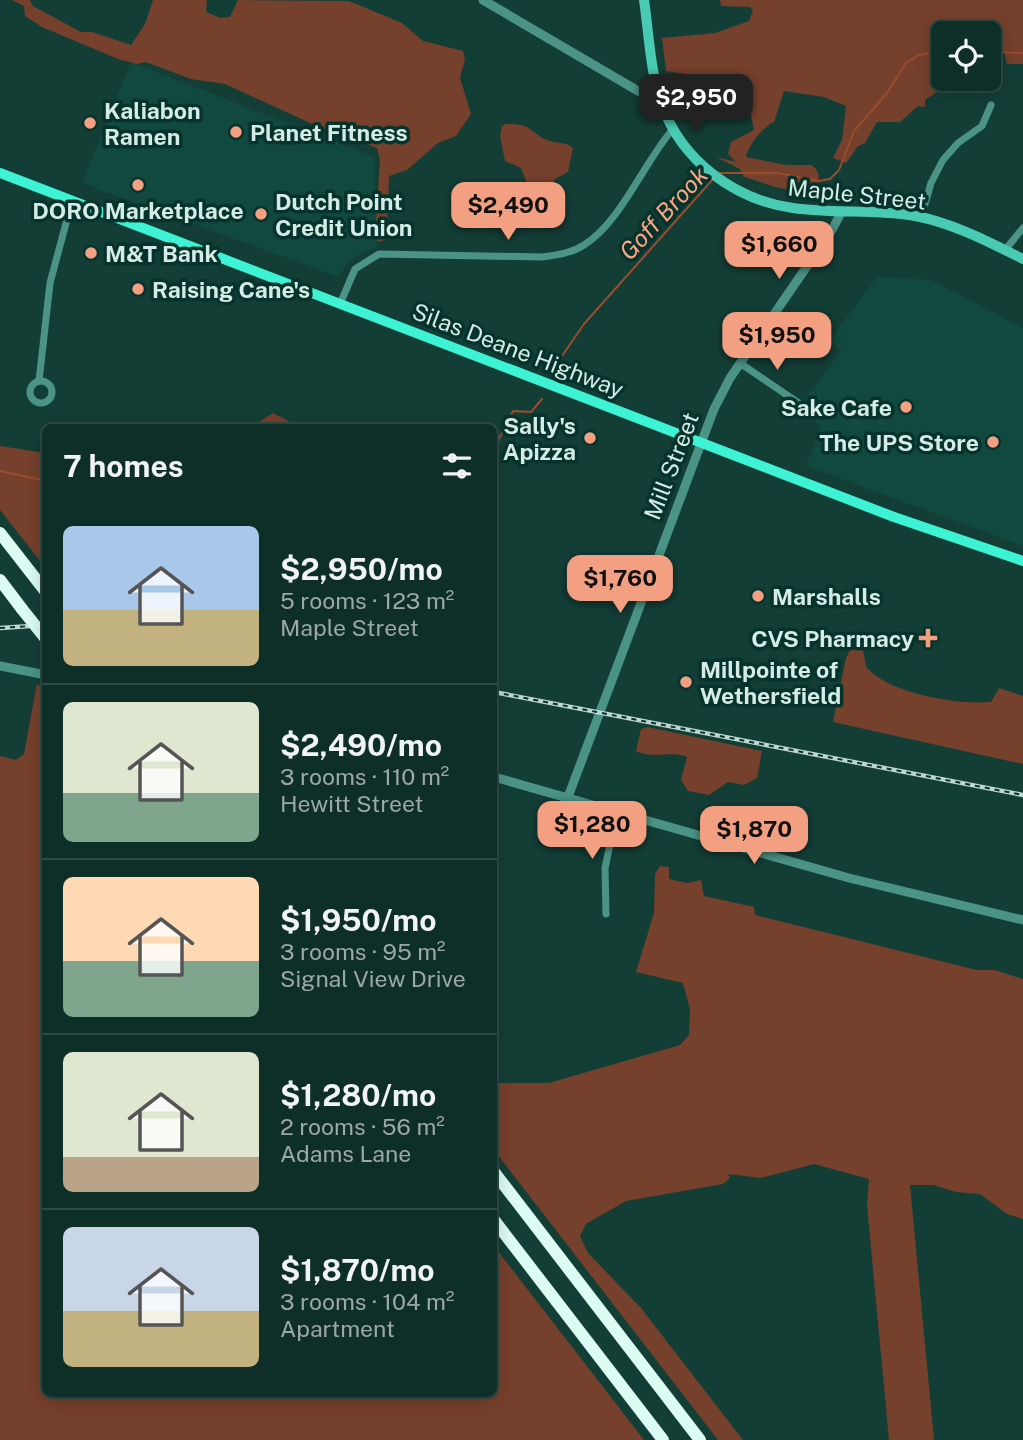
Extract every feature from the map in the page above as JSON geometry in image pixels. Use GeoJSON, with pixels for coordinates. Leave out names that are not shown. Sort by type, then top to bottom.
{"type":"FeatureCollection","features":[{"type":"Feature","properties":{"kind":"highway"},"geometry":{"type":"LineString","coordinates":[[0,533],[42,587]]}},
{"type":"Feature","properties":{"kind":"highway"},"geometry":{"type":"LineString","coordinates":[[0,580],[42,634]]}},
{"type":"Feature","properties":{"kind":"highway"},"geometry":{"type":"LineString","coordinates":[[497,1176],[700,1440]]}},
{"type":"Feature","properties":{"kind":"highway"},"geometry":{"type":"LineString","coordinates":[[497,1224],[663,1440]]}},
{"type":"Feature","properties":{"kind":"main road","name":"Maple Street"},"geometry":{"type":"LineString","coordinates":[[644,0],[655,81],[662,105],[673,129],[716,177],[750,197],[771,204],[921,218],[955,228],[1023,259]]}},
{"type":"Feature","properties":{"kind":"main road","name":"Silas Deane Highway"},"geometry":{"type":"LineString","coordinates":[[0,173],[903,520],[1023,561]]}},
{"type":"Feature","properties":{"kind":"street"},"geometry":{"type":"LineString","coordinates":[[483,0],[662,105]]}},
{"type":"Feature","properties":{"kind":"street"},"geometry":{"type":"LineString","coordinates":[[921,218],[931,183],[943,160],[958,143],[982,126],[991,105]]}},
{"type":"Feature","properties":{"kind":"street"},"geometry":{"type":"LineString","coordinates":[[340,304],[355,269],[379,254],[542,257],[563,254],[583,246],[609,221],[673,129]]}},
{"type":"Feature","properties":{"kind":"street"},"geometry":{"type":"LineString","coordinates":[[39,381],[50,280],[72,201]]}},
{"type":"Feature","properties":{"kind":"street","name":"Mill Street"},"geometry":{"type":"LineString","coordinates":[[568,797],[714,409],[740,363],[832,230],[842,211]]}},
{"type":"Feature","properties":{"kind":"street"},"geometry":{"type":"LineString","coordinates":[[1006,250],[1023,228]]}},
{"type":"Feature","properties":{"kind":"street"},"geometry":{"type":"LineString","coordinates":[[740,363],[800,404]]}},
{"type":"Feature","properties":{"kind":"street"},"geometry":{"type":"LineString","coordinates":[[0,666],[42,674]]}},
{"type":"Feature","properties":{"kind":"street"},"geometry":{"type":"LineString","coordinates":[[497,778],[849,878],[1023,920]]}},
{"type":"Feature","properties":{"kind":"street"},"geometry":{"type":"LineString","coordinates":[[606,914],[605,868],[617,811]]}},
{"type":"Feature","properties":{"kind":"shaded area"},"geometry":{"type":"Polygon","coordinates":[[[12,0],[30,0],[33,6],[81,32],[92,32],[131,45],[145,24],[153,0],[207,0],[206,12],[221,18],[230,17],[238,0],[349,1],[402,23],[423,41],[463,51],[465,59],[460,78],[471,114],[456,136],[438,143],[407,170],[389,176],[387,233],[385,240],[378,242],[375,235],[380,161],[377,148],[319,127],[225,84],[191,79],[146,62],[137,64],[118,59],[42,27],[25,16],[24,6],[12,0]]]}},
{"type":"Feature","properties":{"kind":"shaded area"},"geometry":{"type":"Polygon","coordinates":[[[720,0],[1023,0],[1023,64],[1007,64],[1004,51],[1001,52],[1001,21],[931,21],[931,91],[938,91],[925,100],[925,107],[918,106],[900,122],[877,122],[865,143],[858,146],[846,163],[833,158],[842,140],[846,106],[824,97],[784,91],[774,122],[757,136],[746,157],[786,165],[811,165],[817,170],[819,178],[815,186],[808,190],[785,189],[744,177],[740,169],[716,157],[736,162],[728,154],[731,142],[754,130],[747,96],[740,92],[734,81],[666,71],[662,38],[715,33],[749,21],[753,10],[750,7],[721,6],[720,0]]]}},
{"type":"Feature","properties":{"kind":"shaded area"},"geometry":{"type":"Polygon","coordinates":[[[131,62],[374,157],[377,247],[349,260],[339,277],[82,183],[131,62]]]}},
{"type":"Feature","properties":{"kind":"shaded area"},"geometry":{"type":"Polygon","coordinates":[[[506,124],[526,127],[547,140],[573,148],[568,172],[555,179],[548,205],[543,211],[538,210],[521,168],[505,161],[500,136],[502,126],[506,124]]]}},
{"type":"Feature","properties":{"kind":"shaded area"},"geometry":{"type":"Polygon","coordinates":[[[877,277],[931,280],[1023,328],[1023,546],[806,466],[821,425],[796,411],[841,351],[829,341],[877,277]]]}},
{"type":"Feature","properties":{"kind":"shaded area"},"geometry":{"type":"Polygon","coordinates":[[[273,413],[294,424],[256,424],[273,413]]]}},
{"type":"Feature","properties":{"kind":"shaded area"},"geometry":{"type":"Polygon","coordinates":[[[0,446],[42,453],[42,563],[0,510],[0,446]]]}},
{"type":"Feature","properties":{"kind":"shaded area"},"geometry":{"type":"Polygon","coordinates":[[[854,642],[863,650],[866,667],[877,676],[907,691],[960,702],[991,702],[999,688],[1023,696],[1023,764],[833,722],[846,658],[854,642]]]}},
{"type":"Feature","properties":{"kind":"shaded area"},"geometry":{"type":"Polygon","coordinates":[[[37,683],[42,689],[42,1397],[497,1397],[497,1250],[644,1440],[0,1440],[0,756],[16,760],[24,754],[37,683]]]}},
{"type":"Feature","properties":{"kind":"shaded area"},"geometry":{"type":"Polygon","coordinates":[[[647,727],[762,751],[757,778],[744,785],[728,782],[709,795],[688,791],[681,780],[687,757],[674,754],[649,755],[636,751],[641,729],[647,727]]]}},
{"type":"Feature","properties":{"kind":"shaded area"},"geometry":{"type":"Polygon","coordinates":[[[660,866],[669,867],[669,879],[687,883],[701,880],[704,896],[754,907],[755,915],[977,970],[995,970],[1023,979],[1023,1219],[1007,1214],[980,1194],[956,1192],[933,1185],[910,1185],[934,1440],[889,1440],[867,1205],[869,1179],[814,1164],[761,1178],[728,1174],[730,1178],[723,1184],[626,1201],[586,1224],[580,1236],[588,1253],[641,1308],[743,1440],[718,1440],[497,1154],[497,1083],[549,1083],[680,1045],[689,1035],[690,1009],[683,983],[636,972],[654,913],[655,874],[660,866]]]}},
{"type":"Feature","properties":{"kind":"waterway","name":"Goff Brook"},"geometry":{"type":"LineString","coordinates":[[1001,52],[1023,53]]}},
{"type":"Feature","properties":{"kind":"waterway","name":"Goff Brook"},"geometry":{"type":"LineString","coordinates":[[719,173],[778,173],[819,181],[830,179],[839,170],[854,131],[887,93],[906,63],[919,55],[931,53]]}},
{"type":"Feature","properties":{"kind":"waterway","name":"Goff Brook"},"geometry":{"type":"LineString","coordinates":[[553,369],[584,324],[713,179]]}},
{"type":"Feature","properties":{"kind":"waterway","name":"Goff Brook"},"geometry":{"type":"LineString","coordinates":[[497,450],[499,439],[513,411],[531,412],[542,399]]}},
{"type":"Feature","properties":{"kind":"waterway","name":"Goff Brook"},"geometry":{"type":"LineString","coordinates":[[0,471],[42,480]]}},
{"type":"Feature","properties":{"kind":"railway"},"geometry":{"type":"LineString","coordinates":[[0,628],[42,625]]}},
{"type":"Feature","properties":{"kind":"railway"},"geometry":{"type":"LineString","coordinates":[[497,693],[1023,795]]}},
{"type":"Feature","properties":{"kind":"place","name":"Kaliabon Ramen"},"geometry":{"type":"Point","coordinates":[90,123]}},
{"type":"Feature","properties":{"kind":"place","name":"Planet Fitness"},"geometry":{"type":"Point","coordinates":[236,132]}},
{"type":"Feature","properties":{"kind":"place","name":"DORO Marketplace"},"geometry":{"type":"Point","coordinates":[138,185]}},
{"type":"Feature","properties":{"kind":"place","name":"Dutch Point Credit Union"},"geometry":{"type":"Point","coordinates":[261,214]}},
{"type":"Feature","properties":{"kind":"place","name":"M&T Bank"},"geometry":{"type":"Point","coordinates":[91,253]}},
{"type":"Feature","properties":{"kind":"place","name":"Raising Cane's"},"geometry":{"type":"Point","coordinates":[138,289]}},
{"type":"Feature","properties":{"kind":"place","name":"Sake Cafe"},"geometry":{"type":"Point","coordinates":[906,407]}},
{"type":"Feature","properties":{"kind":"place","name":"Sally's Apizza"},"geometry":{"type":"Point","coordinates":[590,438]}},
{"type":"Feature","properties":{"kind":"place","name":"The UPS Store"},"geometry":{"type":"Point","coordinates":[993,442]}},
{"type":"Feature","properties":{"kind":"place","name":"Marshalls"},"geometry":{"type":"Point","coordinates":[758,596]}},
{"type":"Feature","properties":{"kind":"place","name":"CVS Pharmacy"},"geometry":{"type":"Point","coordinates":[928,638]}},
{"type":"Feature","properties":{"kind":"place","name":"Millpointe of Wethersfield"},"geometry":{"type":"Point","coordinates":[686,682]}}]}
